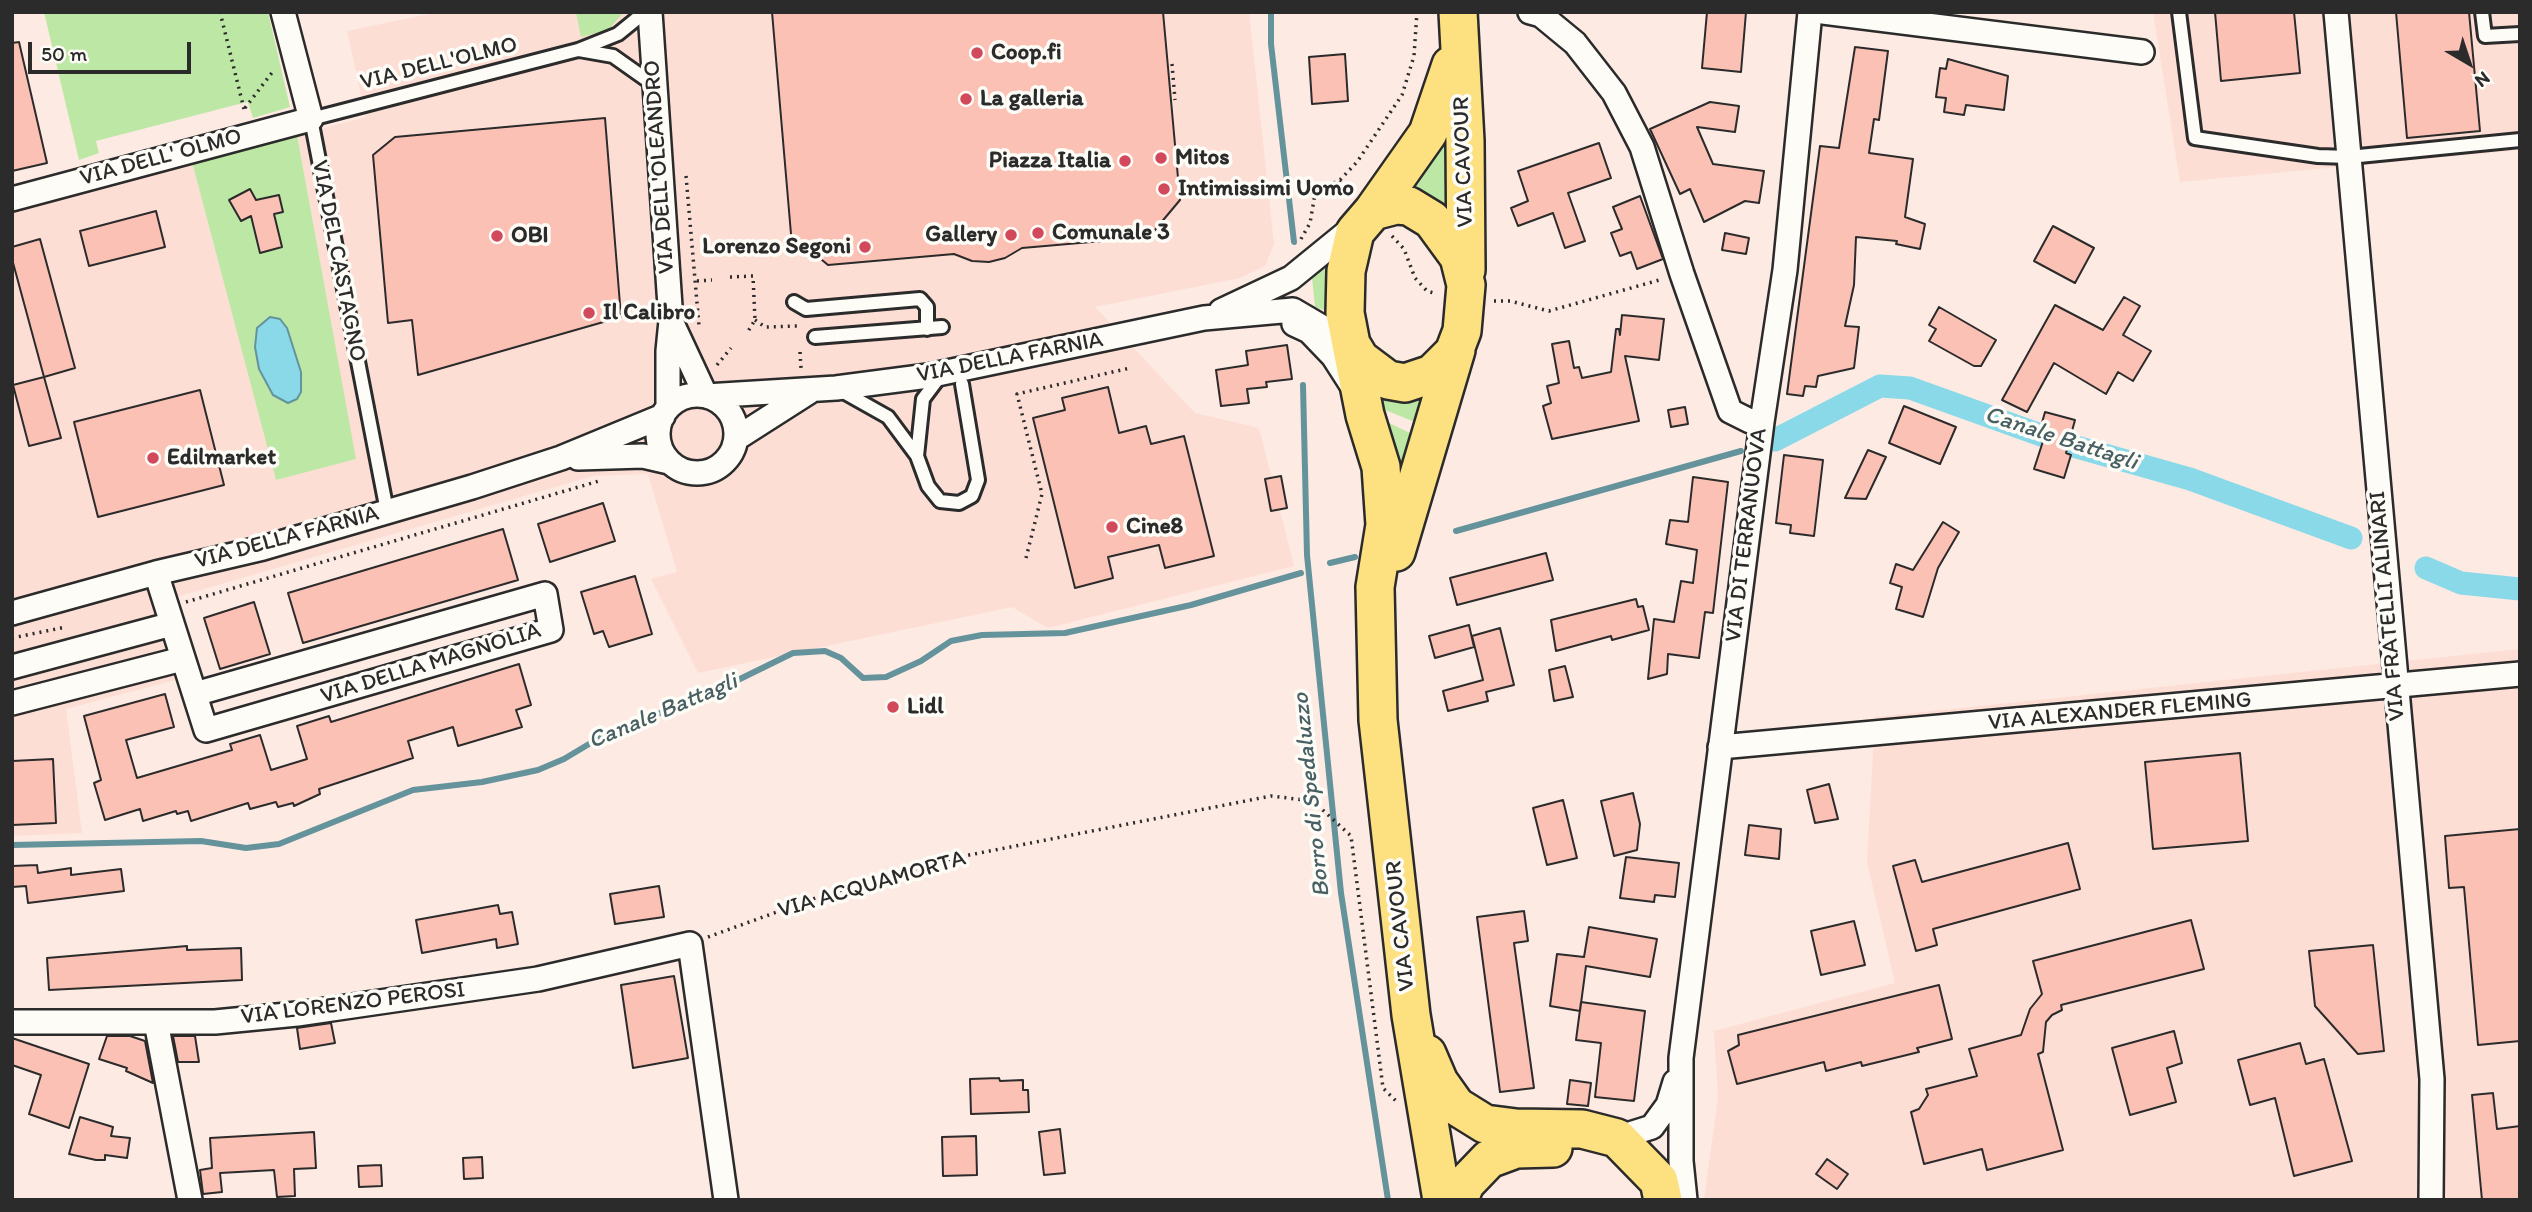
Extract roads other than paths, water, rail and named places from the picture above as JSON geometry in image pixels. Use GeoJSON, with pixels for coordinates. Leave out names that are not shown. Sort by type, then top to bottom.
{"type":"FeatureCollection","features":[{"type":"Feature","properties":{"kind":"main road","name":"VIA CAVOUR"},"geometry":{"type":"LineString","coordinates":[[1443,1197],[1411,1015],[1378,720],[1376,587],[1385,525],[1381,467],[1365,415],[1345,313],[1346,271],[1354,232],[1428,133],[1439,108],[1458,26]]}},
{"type":"Feature","properties":{"kind":"main road","name":"VIA CAVOUR"},"geometry":{"type":"LineString","coordinates":[[1376,663],[1394,562],[1459,342],[1465,294],[1465,141],[1458,26]]}},
{"type":"Feature","properties":{"kind":"main road","name":"VIA CAVOUR"},"geometry":{"type":"LineString","coordinates":[[1369,214],[1396,205],[1409,206],[1432,220],[1460,257],[1465,294]]}},
{"type":"Feature","properties":{"kind":"main road"},"geometry":{"type":"LineString","coordinates":[[1351,344],[1360,359],[1377,374],[1388,380],[1405,383],[1432,374],[1448,361],[1459,342]]}},
{"type":"Feature","properties":{"kind":"main road"},"geometry":{"type":"LineString","coordinates":[[1411,1015],[1439,1082],[1456,1106],[1485,1124],[1516,1128],[1582,1129],[1617,1138],[1659,1181],[1663,1200]]}},
{"type":"Feature","properties":{"kind":"main road"},"geometry":{"type":"LineString","coordinates":[[1443,1197],[1465,1184],[1489,1159],[1516,1149],[1549,1147],[1578,1150],[1605,1160],[1622,1174],[1638,1200]]}},
{"type":"Feature","properties":{"kind":"street","name":"VIA DEL CASTAGNO"},"geometry":{"type":"LineString","coordinates":[[283,12],[311,119]]}},
{"type":"Feature","properties":{"kind":"street","name":"VIA DELL'OLEANDRO"},"geometry":{"type":"LineString","coordinates":[[650,12],[671,321],[665,412]]}},
{"type":"Feature","properties":{"kind":"street"},"geometry":{"type":"LineString","coordinates":[[1530,12],[1541,15],[1575,43],[1615,93],[1642,147],[1682,274],[1730,411],[1749,421],[1762,422]]}},
{"type":"Feature","properties":{"kind":"street","name":"VIA DI TERRANUOVA"},"geometry":{"type":"LineString","coordinates":[[1685,1200],[1681,1161],[1681,1058],[1762,422],[1786,270],[1810,12]]}},
{"type":"Feature","properties":{"kind":"street"},"geometry":{"type":"LineString","coordinates":[[1823,12],[2142,52]]}},
{"type":"Feature","properties":{"kind":"street","name":"VIA FRATELLI ALINARI"},"geometry":{"type":"LineString","coordinates":[[2336,12],[2394,688],[2432,1079],[2431,1200]]}},
{"type":"Feature","properties":{"kind":"street","name":"VIA DELL' OLMO"},"geometry":{"type":"LineString","coordinates":[[12,199],[311,119]]}},
{"type":"Feature","properties":{"kind":"street","name":"VIA DELLA FARNIA"},"geometry":{"type":"LineString","coordinates":[[1205,318],[1291,278],[1369,214]]}},
{"type":"Feature","properties":{"kind":"street","name":"VIA DELLA FARNIA"},"geometry":{"type":"LineString","coordinates":[[12,613],[156,573],[263,548],[561,458],[665,412],[708,385],[825,389],[952,378],[1205,318],[1293,310],[1351,344]]}},
{"type":"Feature","properties":{"kind":"street","name":"VIA DELLA FARNIA"},"geometry":{"type":"LineString","coordinates":[[1268,313],[1309,331],[1333,356],[1348,376],[1365,415]]}},
{"type":"Feature","properties":{"kind":"street","name":"VIA DELL'OLEANDRO"},"geometry":{"type":"LineString","coordinates":[[671,321],[708,385]]}},
{"type":"Feature","properties":{"kind":"street"},"geometry":{"type":"LineString","coordinates":[[708,385],[732,416],[737,438]]}},
{"type":"Feature","properties":{"kind":"street","name":"VIA DELLA FARNIA"},"geometry":{"type":"LineString","coordinates":[[561,458],[643,456],[669,462],[688,472],[710,472],[728,459],[737,438],[825,389]]}},
{"type":"Feature","properties":{"kind":"street"},"geometry":{"type":"LineString","coordinates":[[665,412],[659,440],[669,462]]}},
{"type":"Feature","properties":{"kind":"street","name":"VIA DELLA MAGNOLIA"},"geometry":{"type":"LineString","coordinates":[[156,573],[206,730],[551,630],[545,594],[195,694]]}},
{"type":"Feature","properties":{"kind":"street"},"geometry":{"type":"LineString","coordinates":[[12,667],[169,616]]}},
{"type":"Feature","properties":{"kind":"street"},"geometry":{"type":"LineString","coordinates":[[12,704],[182,659]]}},
{"type":"Feature","properties":{"kind":"street","name":"VIA ALEXANDER FLEMING"},"geometry":{"type":"LineString","coordinates":[[1720,747],[2394,688],[2520,674]]}},
{"type":"Feature","properties":{"kind":"street","name":"VIA LORENZO PEROSI"},"geometry":{"type":"LineString","coordinates":[[12,1022],[215,1022],[297,1014],[538,979],[690,944],[726,1200]]}},
{"type":"Feature","properties":{"kind":"street"},"geometry":{"type":"LineString","coordinates":[[156,1021],[190,1200]]}},
{"type":"Feature","properties":{"kind":"street","name":"VIA DI TERRANUOVA"},"geometry":{"type":"LineString","coordinates":[[1617,1138],[1652,1127],[1668,1105],[1681,1058]]}},
{"type":"Feature","properties":{"kind":"lane"},"geometry":{"type":"LineString","coordinates":[[578,50],[618,34],[645,12]]}},
{"type":"Feature","properties":{"kind":"lane"},"geometry":{"type":"LineString","coordinates":[[2179,12],[2195,138],[2318,156],[2349,157],[2520,140]]}},
{"type":"Feature","properties":{"kind":"lane"},"geometry":{"type":"LineString","coordinates":[[2482,12],[2485,36],[2520,34]]}},
{"type":"Feature","properties":{"kind":"lane"},"geometry":{"type":"LineString","coordinates":[[578,50],[613,56],[654,85]]}},
{"type":"Feature","properties":{"kind":"lane","name":"VIA DELL'OLMO"},"geometry":{"type":"LineString","coordinates":[[311,119],[578,50]]}},
{"type":"Feature","properties":{"kind":"lane","name":"VIA DEL CASTAGNO"},"geometry":{"type":"LineString","coordinates":[[311,119],[387,511]]}},
{"type":"Feature","properties":{"kind":"lane"},"geometry":{"type":"LineString","coordinates":[[794,302],[806,309],[920,299],[927,307],[927,328]]}},
{"type":"Feature","properties":{"kind":"lane"},"geometry":{"type":"LineString","coordinates":[[814,337],[942,327]]}},
{"type":"Feature","properties":{"kind":"lane"},"geometry":{"type":"LineString","coordinates":[[825,389],[888,417],[917,456],[929,486],[940,501],[959,503],[972,496],[978,480],[952,378],[923,399],[917,456]]}},
{"type":"Feature","properties":{"kind":"water"},"geometry":{"type":"Polygon","coordinates":[[[270,317],[280,319],[287,328],[301,372],[301,392],[297,399],[288,403],[273,395],[259,369],[255,347],[257,328],[270,317]]]}},
{"type":"Feature","properties":{"kind":"waterway","name":"Borro di Spedaluzzo"},"geometry":{"type":"LineString","coordinates":[[1271,12],[1271,44],[1294,242]]}},
{"type":"Feature","properties":{"kind":"waterway","name":"Borro di Spedaluzzo"},"geometry":{"type":"LineString","coordinates":[[1303,385],[1307,555],[1341,893],[1388,1200]]}},
{"type":"Feature","properties":{"kind":"waterway","name":"Canale Battagli"},"geometry":{"type":"LineString","coordinates":[[1775,440],[1880,386],[1910,388],[2066,444],[2190,479],[2351,538]]}},
{"type":"Feature","properties":{"kind":"waterway","name":"Canale Battagli"},"geometry":{"type":"LineString","coordinates":[[1456,531],[1741,451]]}},
{"type":"Feature","properties":{"kind":"waterway","name":"Canale Battagli"},"geometry":{"type":"LineString","coordinates":[[1330,563],[1355,557]]}},
{"type":"Feature","properties":{"kind":"waterway"},"geometry":{"type":"LineString","coordinates":[[2426,568],[2461,583],[2520,589]]}},
{"type":"Feature","properties":{"kind":"waterway","name":"Canale Battagli"},"geometry":{"type":"LineString","coordinates":[[12,845],[201,841],[246,848],[279,844],[413,790],[482,782],[538,770],[564,759],[614,729],[695,701],[793,653],[825,651],[841,658],[863,678],[886,677],[921,661],[951,641],[982,635],[1065,633],[1191,605],[1301,573]]}},
{"type":"Feature","properties":{"kind":"place","name":"Coop.fi"},"geometry":{"type":"Point","coordinates":[977,53]}},
{"type":"Feature","properties":{"kind":"place","name":"La galleria"},"geometry":{"type":"Point","coordinates":[966,99]}},
{"type":"Feature","properties":{"kind":"place","name":"Mitos"},"geometry":{"type":"Point","coordinates":[1161,158]}},
{"type":"Feature","properties":{"kind":"place","name":"Piazza Italia"},"geometry":{"type":"Point","coordinates":[1125,161]}},
{"type":"Feature","properties":{"kind":"place","name":"Intimissimi Uomo"},"geometry":{"type":"Point","coordinates":[1164,189]}},
{"type":"Feature","properties":{"kind":"place","name":"Comunale 3"},"geometry":{"type":"Point","coordinates":[1038,233]}},
{"type":"Feature","properties":{"kind":"place","name":"Gallery"},"geometry":{"type":"Point","coordinates":[1011,235]}},
{"type":"Feature","properties":{"kind":"place","name":"OBI"},"geometry":{"type":"Point","coordinates":[497,236]}},
{"type":"Feature","properties":{"kind":"place","name":"Lorenzo Segoni"},"geometry":{"type":"Point","coordinates":[865,247]}},
{"type":"Feature","properties":{"kind":"place","name":"Il Calibro"},"geometry":{"type":"Point","coordinates":[589,313]}},
{"type":"Feature","properties":{"kind":"place","name":"Edilmarket"},"geometry":{"type":"Point","coordinates":[153,458]}},
{"type":"Feature","properties":{"kind":"place","name":"Cine8"},"geometry":{"type":"Point","coordinates":[1112,527]}},
{"type":"Feature","properties":{"kind":"place","name":"Lidl"},"geometry":{"type":"Point","coordinates":[893,707]}}]}
